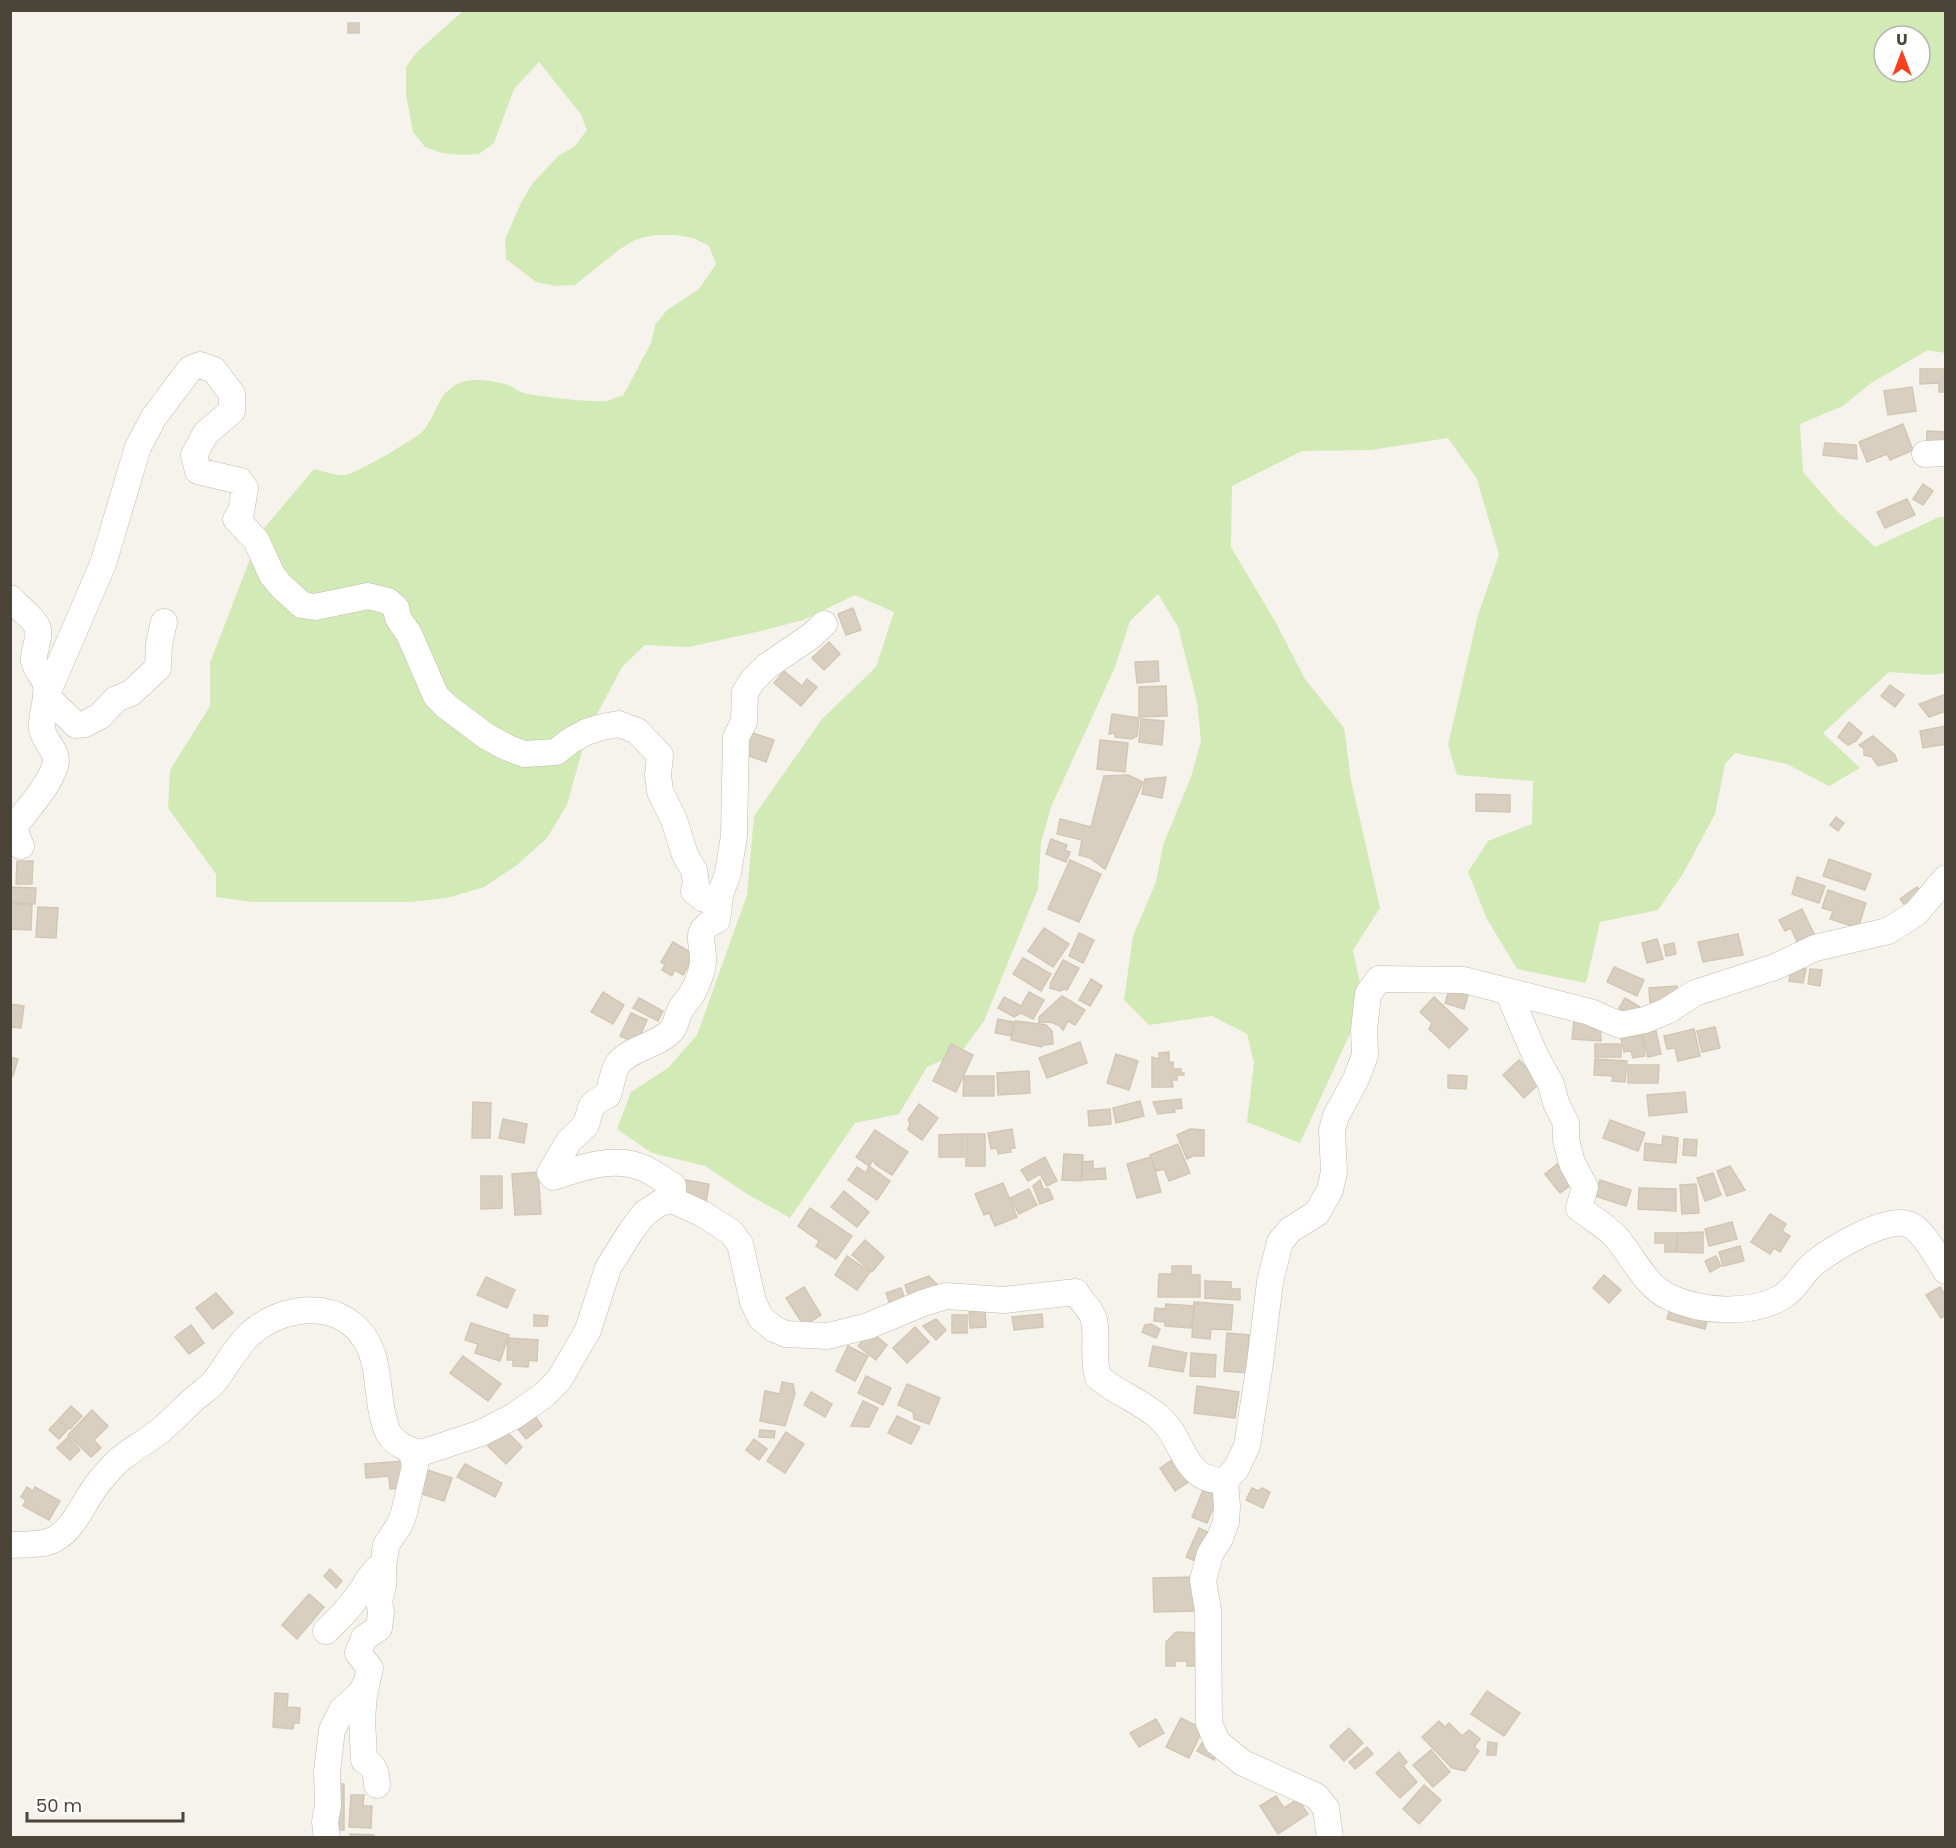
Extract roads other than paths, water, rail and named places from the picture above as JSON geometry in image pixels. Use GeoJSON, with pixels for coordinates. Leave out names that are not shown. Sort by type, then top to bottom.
{"type":"FeatureCollection","features":[{"type":"Feature","properties":{"kind":"street"},"geometry":{"type":"LineString","coordinates":[[46,696],[103,564],[138,447],[154,417],[190,369],[200,364],[214,370],[232,394],[232,411],[206,434],[194,455],[198,471],[240,481],[245,488],[241,512],[236,519],[256,540],[272,575],[281,586],[302,605],[315,607],[368,596],[388,601],[396,608],[398,618],[409,634],[436,696],[486,736],[506,747],[524,754],[556,752],[570,741],[602,727],[619,724],[637,731],[660,755],[658,775],[660,791],[674,820],[685,855],[694,870],[696,884],[694,891],[704,899],[720,895]]}},
{"type":"Feature","properties":{"kind":"street"},"geometry":{"type":"LineString","coordinates":[[10,598],[36,624],[38,631],[34,662],[45,680],[46,696],[42,727],[56,758],[56,765],[41,792],[16,824],[15,831],[21,846]]}},
{"type":"Feature","properties":{"kind":"street"},"geometry":{"type":"LineString","coordinates":[[46,696],[76,725],[85,724],[100,716],[116,699],[131,693],[158,668],[159,644],[164,622]]}},
{"type":"Feature","properties":{"kind":"street"},"geometry":{"type":"LineString","coordinates":[[672,1200],[673,1186],[640,1166],[611,1163],[584,1166],[553,1177],[550,1173],[569,1141],[586,1125],[591,1107],[608,1095],[614,1079],[615,1066],[623,1058],[671,1032],[678,1013],[694,990],[703,956],[700,940],[703,930],[717,920],[720,895],[728,873],[734,836],[736,737],[744,722],[745,692],[767,666],[812,636],[824,624]]}},
{"type":"Feature","properties":{"kind":"street"},"geometry":{"type":"LineString","coordinates":[[1330,1838],[1326,1808],[1316,1796],[1243,1763],[1217,1742],[1209,1723],[1208,1611],[1203,1580],[1210,1554],[1226,1522],[1225,1481],[1236,1469],[1247,1446],[1270,1282],[1280,1242],[1290,1230],[1317,1213],[1330,1190],[1335,1172],[1332,1130],[1336,1116],[1356,1079],[1365,1055],[1364,1030],[1368,994],[1378,979],[1464,980],[1590,1012],[1620,1025],[1645,1020],[1667,1011],[1695,993],[1775,967],[1815,948],[1888,932],[1916,913],[1946,878]]}},
{"type":"Feature","properties":{"kind":"street"},"geometry":{"type":"LineString","coordinates":[[1508,992],[1535,1055],[1551,1084],[1556,1103],[1566,1123],[1566,1140],[1572,1163],[1585,1188],[1579,1208],[1616,1238],[1645,1277],[1659,1291],[1683,1303],[1703,1307],[1726,1309],[1758,1306],[1794,1289],[1811,1266],[1829,1253],[1876,1227],[1895,1222],[1909,1224],[1920,1231],[1946,1271]]}},
{"type":"Feature","properties":{"kind":"street"},"geometry":{"type":"LineString","coordinates":[[10,1545],[52,1541],[63,1534],[99,1482],[122,1457],[161,1430],[214,1382],[238,1346],[248,1336],[262,1324],[299,1310],[317,1309],[335,1315],[354,1326],[363,1337],[374,1361],[388,1434],[412,1452],[421,1453],[481,1433],[514,1416],[544,1395],[559,1380],[588,1330],[608,1268],[631,1231],[645,1213],[660,1203],[672,1200],[703,1214],[731,1232],[740,1244],[753,1302],[761,1318],[774,1329],[786,1334],[828,1336],[868,1326],[946,1296],[1004,1300],[1076,1292],[1089,1308],[1094,1319],[1095,1368],[1098,1377],[1158,1416],[1170,1428],[1188,1464],[1200,1476],[1213,1481],[1225,1481]]}},
{"type":"Feature","properties":{"kind":"street"},"geometry":{"type":"LineString","coordinates":[[377,1785],[376,1769],[364,1760],[362,1750],[364,1737],[362,1719],[370,1668],[358,1653],[364,1638],[379,1628],[381,1612],[379,1602],[383,1586],[386,1545],[400,1524],[412,1484],[416,1466],[412,1452]]}},
{"type":"Feature","properties":{"kind":"street"},"geometry":{"type":"LineString","coordinates":[[326,1631],[358,1596],[376,1569],[383,1568]]}},
{"type":"Feature","properties":{"kind":"street"},"geometry":{"type":"LineString","coordinates":[[327,1838],[325,1822],[328,1805],[327,1771],[332,1730],[342,1710],[361,1693],[367,1680]]}}]}
